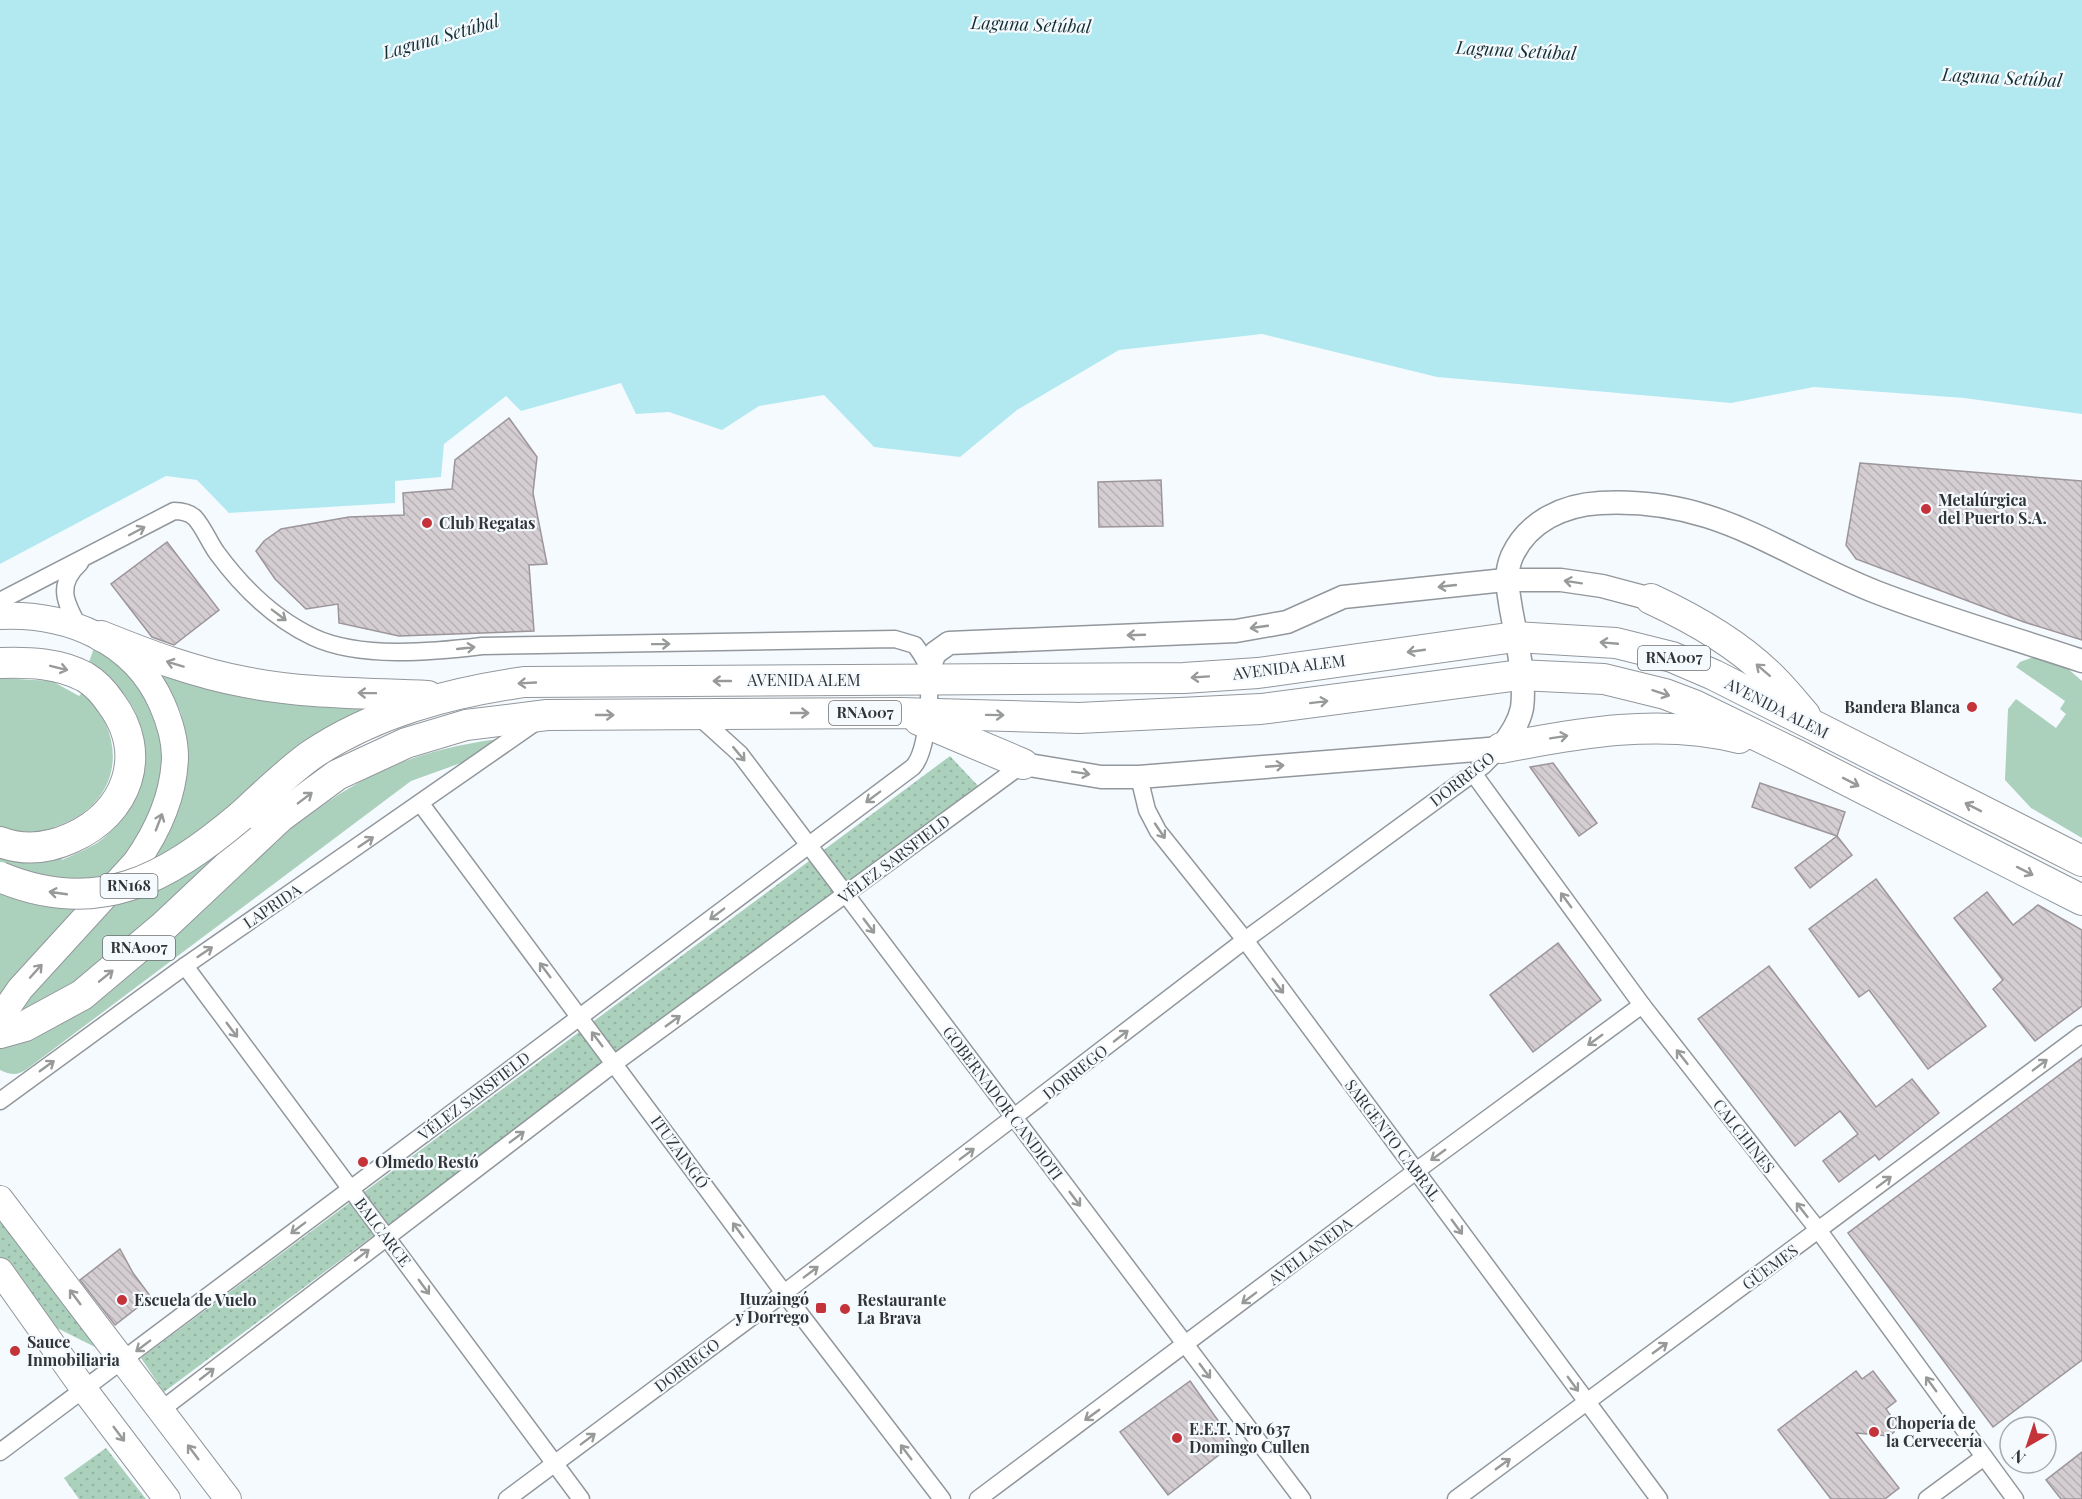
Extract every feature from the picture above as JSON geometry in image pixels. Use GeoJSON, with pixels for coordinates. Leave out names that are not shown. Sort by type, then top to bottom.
{"type":"FeatureCollection","features":[{"type":"Feature","properties":{"kind":"highway"},"geometry":{"type":"LineString","coordinates":[[1651,599],[1681,613],[1732,646],[1768,674],[1817,729]]}},
{"type":"Feature","properties":{"kind":"highway"},"geometry":{"type":"LineString","coordinates":[[90,632],[177,665],[245,682],[327,692],[446,696]]}},
{"type":"Feature","properties":{"kind":"highway","name":"AVENIDA ALEM"},"geometry":{"type":"LineString","coordinates":[[446,696],[524,682],[928,675],[1184,678],[1258,673],[1515,637],[1616,643],[1672,657],[1714,675],[2082,861]]}},
{"type":"Feature","properties":{"kind":"highway"},"geometry":{"type":"LineString","coordinates":[[0,663],[34,663],[64,669],[87,678],[106,695],[122,717],[129,737],[131,759],[127,782],[117,803],[101,820],[82,833],[58,844],[34,848],[0,842]]}},
{"type":"Feature","properties":{"kind":"highway","name":"AVENIDA ALEM"},"geometry":{"type":"LineString","coordinates":[[547,715],[696,714],[1079,718],[1261,709],[1521,675],[1604,679],[1665,694],[1694,705],[2082,900]]}},
{"type":"Feature","properties":{"kind":"highway","name":"RN168"},"geometry":{"type":"LineString","coordinates":[[0,877],[23,886],[56,894],[100,894],[125,888],[172,868],[251,825],[284,777],[335,741],[413,705],[446,696]]}},
{"type":"Feature","properties":{"kind":"highway","name":"RNA007"},"geometry":{"type":"LineString","coordinates":[[0,1033],[25,1026],[82,995],[164,926],[251,825],[337,775],[367,759],[406,743],[466,725],[547,715]]}},
{"type":"Feature","properties":{"kind":"highway"},"geometry":{"type":"LineString","coordinates":[[920,717],[1023,764]]}},
{"type":"Feature","properties":{"kind":"highway"},"geometry":{"type":"LineString","coordinates":[[1501,748],[1568,736],[1645,729],[1692,730],[1735,737],[1799,756]]}},
{"type":"Feature","properties":{"kind":"main road"},"geometry":{"type":"LineString","coordinates":[[0,616],[33,617],[90,632],[138,664],[155,688],[167,715],[174,738],[175,757],[168,796],[157,827],[136,862],[20,989],[0,1018]]}},
{"type":"Feature","properties":{"kind":"main road"},"geometry":{"type":"LineString","coordinates":[[0,1199],[228,1499]]}},
{"type":"Feature","properties":{"kind":"main road"},"geometry":{"type":"LineString","coordinates":[[0,1270],[82,1388],[167,1499]]}},
{"type":"Feature","properties":{"kind":"street"},"geometry":{"type":"LineString","coordinates":[[1505,580],[1519,545],[1554,513],[1580,504],[1654,503],[1680,507],[1735,524],[1841,578],[1919,607],[2082,661]]}},
{"type":"Feature","properties":{"kind":"street"},"geometry":{"type":"LineString","coordinates":[[0,601],[174,511],[183,511],[194,517],[218,553],[259,600],[314,638],[334,644],[417,653],[482,646],[895,639],[915,645],[928,675]]}},
{"type":"Feature","properties":{"kind":"street"},"geometry":{"type":"LineString","coordinates":[[85,558],[70,572],[64,590],[67,603],[90,632]]}},
{"type":"Feature","properties":{"kind":"street"},"geometry":{"type":"LineString","coordinates":[[920,717],[934,653],[949,643],[1236,631],[1287,622],[1343,597],[1505,580],[1562,580],[1624,591],[1651,599]]}},
{"type":"Feature","properties":{"kind":"street","name":"DORREGO"},"geometry":{"type":"LineString","coordinates":[[507,1499],[784,1293],[1245,940],[1473,773],[1501,748],[1513,731],[1521,709],[1521,675],[1505,580]]}},
{"type":"Feature","properties":{"kind":"street","name":"GOBERNADOR CANDIOTI"},"geometry":{"type":"LineString","coordinates":[[696,714],[740,754],[1302,1499]]}},
{"type":"Feature","properties":{"kind":"street","name":"LAPRIDA"},"geometry":{"type":"LineString","coordinates":[[0,1101],[185,966],[547,715]]}},
{"type":"Feature","properties":{"kind":"street","name":"VÉLEZ SARSFIELD"},"geometry":{"type":"LineString","coordinates":[[0,1452],[82,1388],[124,1360],[919,761],[920,717]]}},
{"type":"Feature","properties":{"kind":"street"},"geometry":{"type":"LineString","coordinates":[[1023,764],[1101,777],[1139,777],[1501,748]]}},
{"type":"Feature","properties":{"kind":"street","name":"VÉLEZ SARSFIELD"},"geometry":{"type":"LineString","coordinates":[[161,1410],[615,1063],[846,896],[1023,764]]}},
{"type":"Feature","properties":{"kind":"street","name":"CALCHINES"},"geometry":{"type":"LineString","coordinates":[[1473,773],[1642,1005],[1819,1231],[2015,1499]]}},
{"type":"Feature","properties":{"kind":"street","name":"SARGENTO CABRAL"},"geometry":{"type":"LineString","coordinates":[[1139,777],[1147,810],[1158,831],[1245,940],[1659,1499]]}},
{"type":"Feature","properties":{"kind":"street","name":"ITUZAINGÓ"},"geometry":{"type":"LineString","coordinates":[[421,804],[784,1293],[942,1499]]}},
{"type":"Feature","properties":{"kind":"street","name":"BALCARCE"},"geometry":{"type":"LineString","coordinates":[[185,966],[581,1499]]}},
{"type":"Feature","properties":{"kind":"street","name":"AVELLANEDA"},"geometry":{"type":"LineString","coordinates":[[978,1499],[1642,1005]]}},
{"type":"Feature","properties":{"kind":"street","name":"GÜEMES"},"geometry":{"type":"LineString","coordinates":[[1456,1499],[2082,1034]]}},
{"type":"Feature","properties":{"kind":"street"},"geometry":{"type":"LineString","coordinates":[[1927,1499],[1984,1457]]}},
{"type":"Feature","properties":{"kind":"green space"},"geometry":{"type":"Polygon","coordinates":[[[96,642],[140,680],[163,735],[163,780],[142,836],[0,1000],[0,678],[52,681],[79,696],[83,692],[98,710],[108,730],[113,750],[112,769],[105,787],[94,804],[76,817],[54,827],[62,860],[96,843],[120,821],[139,787],[143,768],[144,748],[141,729],[134,710],[123,693],[89,662],[96,642]]]}},
{"type":"Feature","properties":{"kind":"green space"},"geometry":{"type":"Polygon","coordinates":[[[2036,656],[2067,668],[2082,681],[2082,838],[2031,808],[2005,780],[2008,709],[2016,699],[2056,728],[2066,714],[2060,709],[2065,701],[2016,667],[2020,662],[2036,656]]]}},
{"type":"Feature","properties":{"kind":"green space"},"geometry":{"type":"Polygon","coordinates":[[[160,670],[387,706],[243,806],[276,843],[291,828],[313,812],[341,793],[383,770],[425,754],[498,739],[472,759],[411,781],[27,1069],[17,1074],[4,1072],[0,1070],[0,1044],[23,1005],[143,875],[180,803],[187,773],[181,713],[160,670]]]}},
{"type":"Feature","properties":{"kind":"green space"},"geometry":{"type":"Polygon","coordinates":[[[950,756],[981,789],[579,1082],[164,1392],[141,1358],[950,756]]]}},
{"type":"Feature","properties":{"kind":"green space"},"geometry":{"type":"Polygon","coordinates":[[[0,1204],[117,1358],[39,1319],[0,1261],[0,1204]]]}},
{"type":"Feature","properties":{"kind":"green space"},"geometry":{"type":"Polygon","coordinates":[[[106,1448],[146,1499],[79,1499],[64,1478],[106,1448]]]}},
{"type":"Feature","properties":{"kind":"water","name":"Laguna Setúbal"},"geometry":{"type":"Polygon","coordinates":[[[0,0],[2082,0],[2082,414],[1964,398],[1814,387],[1731,403],[1437,377],[1262,334],[1119,350],[1017,410],[960,457],[874,447],[824,395],[759,406],[722,430],[669,412],[636,414],[621,383],[521,411],[506,396],[444,444],[441,477],[395,481],[395,503],[229,513],[197,480],[166,476],[0,564],[0,0]]]}},
{"type":"Feature","properties":{"kind":"building","name":"Club Regatas"},"geometry":{"type":"Polygon","coordinates":[[[509,418],[537,457],[533,493],[547,564],[529,565],[534,631],[399,636],[339,623],[338,604],[306,609],[275,579],[256,551],[264,541],[281,529],[349,517],[404,515],[403,493],[452,489],[455,460],[509,418]]]}},
{"type":"Feature","properties":{"kind":"building","name":"Metalúrgica del Puerto S.A."},"geometry":{"type":"Polygon","coordinates":[[[1860,463],[2082,481],[2082,640],[2024,622],[1856,559],[1846,545],[1860,463]]]}},
{"type":"Feature","properties":{"kind":"building"},"geometry":{"type":"Polygon","coordinates":[[[1161,480],[1163,526],[1099,527],[1098,482],[1161,480]]]}},
{"type":"Feature","properties":{"kind":"building"},"geometry":{"type":"Polygon","coordinates":[[[167,542],[219,610],[174,645],[152,637],[111,584],[167,542]]]}},
{"type":"Feature","properties":{"kind":"building"},"geometry":{"type":"Polygon","coordinates":[[[1553,763],[1597,823],[1579,836],[1530,767],[1553,763]]]}},
{"type":"Feature","properties":{"kind":"building"},"geometry":{"type":"Polygon","coordinates":[[[1760,783],[1845,812],[1837,836],[1752,807],[1760,783]]]}},
{"type":"Feature","properties":{"kind":"building"},"geometry":{"type":"Polygon","coordinates":[[[1837,836],[1852,855],[1810,888],[1795,868],[1837,836]]]}},
{"type":"Feature","properties":{"kind":"building"},"geometry":{"type":"Polygon","coordinates":[[[1876,879],[1986,1026],[1928,1069],[1869,990],[1859,997],[1809,929],[1876,879]]]}},
{"type":"Feature","properties":{"kind":"building"},"geometry":{"type":"Polygon","coordinates":[[[1987,892],[2013,925],[2038,905],[2082,930],[2082,1006],[2035,1041],[1993,989],[2003,980],[1954,918],[1987,892]]]}},
{"type":"Feature","properties":{"kind":"building"},"geometry":{"type":"Polygon","coordinates":[[[1558,943],[1601,1000],[1533,1052],[1490,995],[1558,943]]]}},
{"type":"Feature","properties":{"kind":"building"},"geometry":{"type":"Polygon","coordinates":[[[1769,966],[1876,1107],[1912,1079],[1939,1113],[1879,1160],[1875,1155],[1839,1182],[1823,1161],[1858,1134],[1840,1111],[1795,1146],[1698,1019],[1769,966]]]}},
{"type":"Feature","properties":{"kind":"building"},"geometry":{"type":"Polygon","coordinates":[[[2082,1058],[2082,1360],[2009,1415],[1998,1415],[1998,1423],[1993,1427],[1848,1233],[2082,1058]]]}},
{"type":"Feature","properties":{"kind":"building"},"geometry":{"type":"Polygon","coordinates":[[[120,1249],[133,1273],[151,1297],[115,1325],[80,1280],[120,1249]]]}},
{"type":"Feature","properties":{"kind":"building"},"geometry":{"type":"Polygon","coordinates":[[[1856,1371],[1862,1379],[1873,1371],[1896,1401],[1886,1409],[1895,1422],[1894,1432],[1889,1436],[1856,1433],[1899,1488],[1885,1499],[1831,1499],[1778,1430],[1856,1371]]]}},
{"type":"Feature","properties":{"kind":"building","name":"E.E.T. Nro 637 Domingo Cullen"},"geometry":{"type":"Polygon","coordinates":[[[1190,1381],[1234,1443],[1168,1495],[1120,1432],[1190,1381]]]}},
{"type":"Feature","properties":{"kind":"building"},"geometry":{"type":"Polygon","coordinates":[[[2082,1452],[2082,1499],[2061,1499],[2046,1480],[2052,1475],[2058,1475],[2058,1471],[2082,1452]]]}},
{"type":"Feature","properties":{"kind":"place","name":"Metalúrgica del Puerto S.A."},"geometry":{"type":"Point","coordinates":[1926,509]}},
{"type":"Feature","properties":{"kind":"place","name":"Club Regatas"},"geometry":{"type":"Point","coordinates":[427,523]}},
{"type":"Feature","properties":{"kind":"place","name":"Bandera Blanca"},"geometry":{"type":"Point","coordinates":[1972,707]}},
{"type":"Feature","properties":{"kind":"place","name":"Olmedo Restó"},"geometry":{"type":"Point","coordinates":[363,1162]}},
{"type":"Feature","properties":{"kind":"place","name":"Escuela de Vuelo"},"geometry":{"type":"Point","coordinates":[122,1300]}},
{"type":"Feature","properties":{"kind":"place","name":"Ituzaingó y Dorrego"},"geometry":{"type":"Point","coordinates":[821,1308]}},
{"type":"Feature","properties":{"kind":"place","name":"Restaurante La Brava"},"geometry":{"type":"Point","coordinates":[845,1309]}},
{"type":"Feature","properties":{"kind":"place","name":"Sauce Inmobiliaria"},"geometry":{"type":"Point","coordinates":[15,1351]}},
{"type":"Feature","properties":{"kind":"place","name":"Chopería de la Cervecería"},"geometry":{"type":"Point","coordinates":[1874,1432]}},
{"type":"Feature","properties":{"kind":"place","name":"E.E.T. Nro 637 Domingo Cullen"},"geometry":{"type":"Point","coordinates":[1177,1438]}}]}
